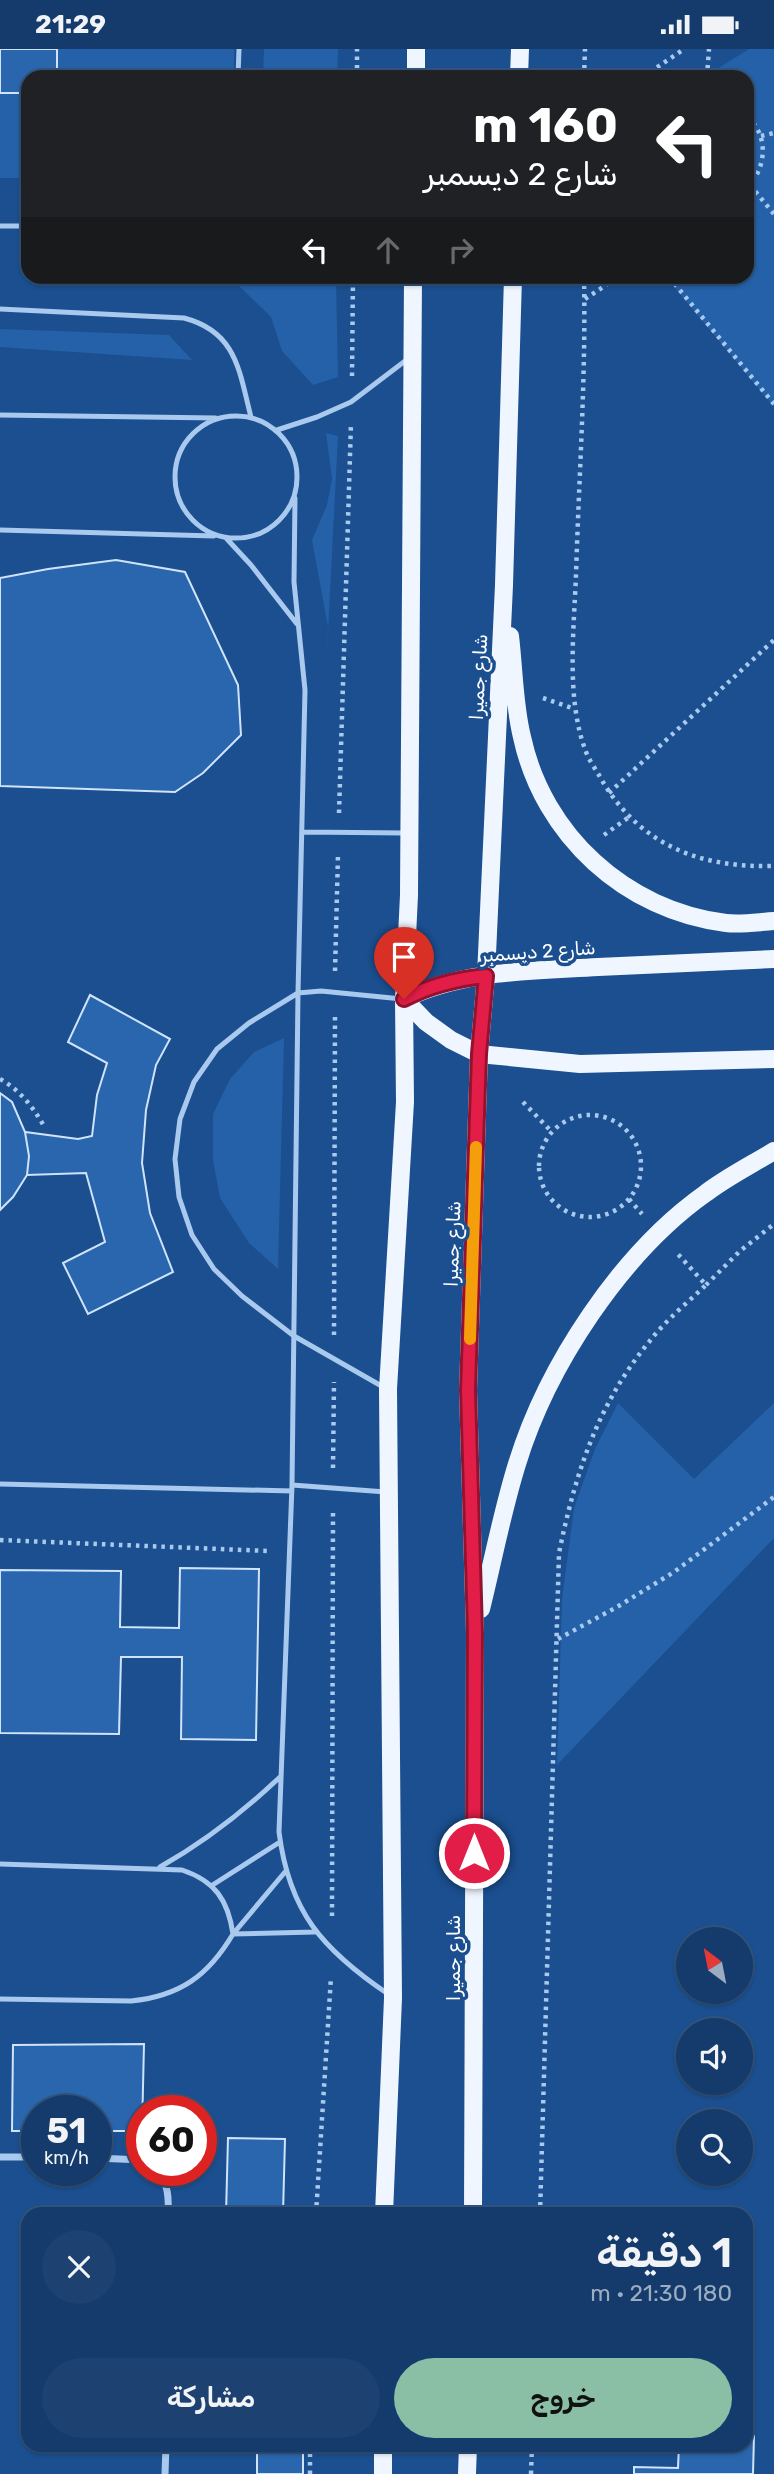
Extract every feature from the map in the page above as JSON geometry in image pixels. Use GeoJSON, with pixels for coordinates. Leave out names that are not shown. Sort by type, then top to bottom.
{"type":"FeatureCollection","features":[{"type":"Feature","properties":{"kind":"main road"},"geometry":{"type":"LineString","coordinates":[[416,49],[416,70]]}},
{"type":"Feature","properties":{"kind":"main road"},"geometry":{"type":"LineString","coordinates":[[519,70],[520,49]]}},
{"type":"Feature","properties":{"kind":"main road"},"geometry":{"type":"LineString","coordinates":[[384,2207],[393,1998],[388,1389],[405,1102],[404,999],[409,910],[413,284]]}},
{"type":"Feature","properties":{"kind":"main road","name":"شارع جميرا"},"geometry":{"type":"LineString","coordinates":[[473,2207],[475,1633],[468,1390],[479,1054],[486,976],[504,585],[513,284]]}},
{"type":"Feature","properties":{"kind":"main road"},"geometry":{"type":"LineString","coordinates":[[504,585],[521,736],[534,778],[554,817],[582,851],[613,879],[648,900],[687,915],[728,923],[774,921]]}},
{"type":"Feature","properties":{"kind":"main road","name":"شارع 2 ديسمبر"},"geometry":{"type":"LineString","coordinates":[[404,999],[457,979],[531,970],[774,959]]}},
{"type":"Feature","properties":{"kind":"main road"},"geometry":{"type":"LineString","coordinates":[[404,999],[434,1028],[479,1054],[580,1064],[774,1059]]}},
{"type":"Feature","properties":{"kind":"main road"},"geometry":{"type":"LineString","coordinates":[[475,1633],[517,1463],[550,1379],[602,1296],[659,1233],[705,1193],[774,1151]]}},
{"type":"Feature","properties":{"kind":"main road"},"geometry":{"type":"LineString","coordinates":[[383,2452],[383,2474]]}},
{"type":"Feature","properties":{"kind":"main road"},"geometry":{"type":"LineString","coordinates":[[467,2474],[468,2452]]}},
{"type":"Feature","properties":{"kind":"street"},"geometry":{"type":"LineString","coordinates":[[0,2157],[21,2157]]}},
{"type":"Feature","properties":{"kind":"street"},"geometry":{"type":"LineString","coordinates":[[167,2186],[168,2207]]}},
{"type":"Feature","properties":{"kind":"street"},"geometry":{"type":"LineString","coordinates":[[165,2474],[166,2452]]}},
{"type":"Feature","properties":{"kind":"lane"},"geometry":{"type":"LineString","coordinates":[[238,70],[239,49]]}},
{"type":"Feature","properties":{"kind":"lane"},"geometry":{"type":"LineString","coordinates":[[0,226],[21,226]]}},
{"type":"Feature","properties":{"kind":"lane"},"geometry":{"type":"LineString","coordinates":[[0,309],[184,317],[202,323],[218,332],[229,346],[237,363],[251,417]]}},
{"type":"Feature","properties":{"kind":"lane"},"geometry":{"type":"LineString","coordinates":[[277,430],[351,402],[414,353]]}},
{"type":"Feature","properties":{"kind":"lane"},"geometry":{"type":"LineString","coordinates":[[0,415],[219,418],[240,415],[265,422],[277,430],[289,444],[296,461],[298,480],[293,551],[297,624],[305,690],[292,1488],[280,1777],[280,1842],[285,1872],[295,1898],[315,1932],[361,1976],[393,1998]]}},
{"type":"Feature","properties":{"kind":"lane"},"geometry":{"type":"LineString","coordinates":[[219,418],[202,425],[180,451],[175,468],[176,485],[180,502],[189,517],[218,536],[254,536],[267,530],[283,516],[295,498]]}},
{"type":"Feature","properties":{"kind":"lane"},"geometry":{"type":"LineString","coordinates":[[0,530],[218,536]]}},
{"type":"Feature","properties":{"kind":"lane"},"geometry":{"type":"LineString","coordinates":[[225,538],[275,594],[297,624]]}},
{"type":"Feature","properties":{"kind":"lane"},"geometry":{"type":"LineString","coordinates":[[303,832],[409,833]]}},
{"type":"Feature","properties":{"kind":"lane"},"geometry":{"type":"LineString","coordinates":[[388,1389],[294,1336],[242,1296],[214,1269],[192,1235],[179,1197],[175,1159],[180,1119],[194,1082],[217,1049],[249,1023],[298,993],[335,992],[404,999]]}},
{"type":"Feature","properties":{"kind":"lane"},"geometry":{"type":"LineString","coordinates":[[0,1484],[333,1488],[388,1492]]}},
{"type":"Feature","properties":{"kind":"lane"},"geometry":{"type":"LineString","coordinates":[[160,1868],[213,1835],[243,1812],[280,1777]]}},
{"type":"Feature","properties":{"kind":"lane"},"geometry":{"type":"LineString","coordinates":[[211,1886],[280,1842]]}},
{"type":"Feature","properties":{"kind":"lane"},"geometry":{"type":"LineString","coordinates":[[0,1864],[160,1868],[190,1873],[211,1886],[223,1899],[233,1934]]}},
{"type":"Feature","properties":{"kind":"lane"},"geometry":{"type":"LineString","coordinates":[[0,1999],[131,2001],[150,1999],[176,1990],[200,1976],[219,1958],[233,1934],[285,1872]]}},
{"type":"Feature","properties":{"kind":"lane"},"geometry":{"type":"LineString","coordinates":[[233,1934],[315,1932]]}},
{"type":"Feature","properties":{"kind":"path"},"geometry":{"type":"LineString","coordinates":[[357,49],[357,70]]}},
{"type":"Feature","properties":{"kind":"path"},"geometry":{"type":"LineString","coordinates":[[584,70],[585,49]]}},
{"type":"Feature","properties":{"kind":"path"},"geometry":{"type":"LineString","coordinates":[[653,70],[684,49]]}},
{"type":"Feature","properties":{"kind":"path"},"geometry":{"type":"LineString","coordinates":[[708,70],[709,49]]}},
{"type":"Feature","properties":{"kind":"path"},"geometry":{"type":"LineString","coordinates":[[754,126],[761,136],[764,153],[760,170],[754,179]]}},
{"type":"Feature","properties":{"kind":"path"},"geometry":{"type":"LineString","coordinates":[[761,136],[774,132]]}},
{"type":"Feature","properties":{"kind":"path"},"geometry":{"type":"LineString","coordinates":[[754,192],[774,214]]}},
{"type":"Feature","properties":{"kind":"path"},"geometry":{"type":"LineString","coordinates":[[316,2207],[332,1950],[335,992],[353,284]]}},
{"type":"Feature","properties":{"kind":"path"},"geometry":{"type":"LineString","coordinates":[[584,284],[573,645],[575,709],[585,750],[609,793],[629,817],[663,844],[702,860],[744,867],[774,866]]}},
{"type":"Feature","properties":{"kind":"path"},"geometry":{"type":"LineString","coordinates":[[585,300],[608,284]]}},
{"type":"Feature","properties":{"kind":"path"},"geometry":{"type":"LineString","coordinates":[[675,284],[774,404]]}},
{"type":"Feature","properties":{"kind":"path"},"geometry":{"type":"LineString","coordinates":[[609,793],[774,640]]}},
{"type":"Feature","properties":{"kind":"path"},"geometry":{"type":"LineString","coordinates":[[0,1079],[22,1095],[36,1111],[45,1128]]}},
{"type":"Feature","properties":{"kind":"path"},"geometry":{"type":"LineString","coordinates":[[523,1102],[551,1131]]}},
{"type":"Feature","properties":{"kind":"path"},"geometry":{"type":"LineString","coordinates":[[590,1115],[605,1117],[618,1123],[629,1133],[640,1159],[641,1173],[629,1199],[617,1210],[604,1216],[589,1218],[568,1212],[550,1200],[538,1173],[543,1144],[551,1131],[563,1122],[590,1115]]}},
{"type":"Feature","properties":{"kind":"path"},"geometry":{"type":"LineString","coordinates":[[629,1199],[706,1285]]}},
{"type":"Feature","properties":{"kind":"path"},"geometry":{"type":"LineString","coordinates":[[540,2207],[559,1553],[571,1496],[589,1441],[616,1389],[649,1341],[740,1251],[774,1224]]}},
{"type":"Feature","properties":{"kind":"path"},"geometry":{"type":"LineString","coordinates":[[557,1639],[674,1572],[774,1497]]}},
{"type":"Feature","properties":{"kind":"path"},"geometry":{"type":"LineString","coordinates":[[0,1540],[289,1552]]}},
{"type":"Feature","properties":{"kind":"path"},"geometry":{"type":"LineString","coordinates":[[310,2452],[310,2474]]}},
{"type":"Feature","properties":{"kind":"path"},"geometry":{"type":"LineString","coordinates":[[531,2474],[532,2452]]}},
{"type":"Feature","properties":{"kind":"shaded area"},"geometry":{"type":"Polygon","coordinates":[[[57,49],[234,49],[234,70],[57,70],[57,49]]]}},
{"type":"Feature","properties":{"kind":"shaded area"},"geometry":{"type":"Polygon","coordinates":[[[264,49],[338,49],[337,70],[263,70],[264,49]]]}},
{"type":"Feature","properties":{"kind":"shaded area"},"geometry":{"type":"Polygon","coordinates":[[[749,49],[774,49],[774,407],[672,284],[754,284],[754,70],[715,70],[749,49]]]}},
{"type":"Feature","properties":{"kind":"shaded area"},"geometry":{"type":"Polygon","coordinates":[[[0,93],[21,93],[21,178],[0,178],[0,93]]]}},
{"type":"Feature","properties":{"kind":"shaded area"},"geometry":{"type":"Polygon","coordinates":[[[231,284],[336,284],[338,377],[313,385],[282,351],[271,317],[239,286],[231,284]]]}},
{"type":"Feature","properties":{"kind":"shaded area"},"geometry":{"type":"Polygon","coordinates":[[[0,329],[169,335],[192,360],[0,347],[0,329]]]}},
{"type":"Feature","properties":{"kind":"shaded area"},"geometry":{"type":"Polygon","coordinates":[[[326,433],[338,436],[324,711],[328,627],[312,540],[327,505],[332,479],[326,433]]]}},
{"type":"Feature","properties":{"kind":"shaded area"},"geometry":{"type":"Polygon","coordinates":[[[284,1038],[278,1269],[249,1243],[220,1198],[213,1160],[213,1114],[230,1079],[254,1052],[284,1038]]]}},
{"type":"Feature","properties":{"kind":"shaded area"},"geometry":{"type":"Polygon","coordinates":[[[618,1403],[694,1479],[774,1403],[774,1538],[557,1765],[562,1599],[574,1508],[595,1449],[618,1403]]]}},
{"type":"Feature","properties":{"kind":"building"},"geometry":{"type":"Polygon","coordinates":[[[0,49],[57,49],[57,70],[21,70],[21,93],[0,93],[0,49]]]}},
{"type":"Feature","properties":{"kind":"building"},"geometry":{"type":"Polygon","coordinates":[[[116,560],[185,572],[238,685],[241,735],[203,773],[175,792],[0,786],[0,578],[116,560]]]}},
{"type":"Feature","properties":{"kind":"building"},"geometry":{"type":"Polygon","coordinates":[[[90,995],[170,1039],[156,1065],[146,1110],[142,1163],[150,1213],[173,1272],[88,1314],[63,1263],[105,1242],[86,1173],[27,1175],[29,1156],[25,1132],[78,1139],[92,1136],[97,1095],[107,1063],[68,1042],[90,995]]]}},
{"type":"Feature","properties":{"kind":"building"},"geometry":{"type":"Polygon","coordinates":[[[0,1093],[12,1102],[25,1132],[29,1156],[27,1175],[13,1197],[0,1210],[0,1093]]]}},
{"type":"Feature","properties":{"kind":"building"},"geometry":{"type":"Polygon","coordinates":[[[180,1568],[259,1569],[256,1740],[181,1739],[182,1657],[121,1657],[119,1734],[0,1733],[0,1570],[121,1571],[120,1627],[179,1628],[180,1568]]]}},
{"type":"Feature","properties":{"kind":"building"},"geometry":{"type":"Polygon","coordinates":[[[144,2044],[143,2095],[126,2095],[126,2131],[112,2131],[112,2095],[21,2095],[21,2131],[12,2131],[13,2045],[144,2044]]]}},
{"type":"Feature","properties":{"kind":"building"},"geometry":{"type":"Polygon","coordinates":[[[228,2138],[285,2139],[283,2207],[226,2207],[228,2138]]]}},
{"type":"Feature","properties":{"kind":"building"},"geometry":{"type":"Polygon","coordinates":[[[754,2436],[753,2474],[634,2474],[634,2467],[678,2468],[679,2452],[753,2452],[754,2436]]]}},
{"type":"Feature","properties":{"kind":"building"},"geometry":{"type":"Polygon","coordinates":[[[257,2452],[303,2452],[303,2453],[257,2452]]]}},
{"type":"Feature","properties":{"kind":"building"},"geometry":{"type":"Polygon","coordinates":[[[257,2453],[303,2453],[303,2474],[257,2474],[257,2453]]]}},
{"type":"Feature","properties":{"kind":"slow traffic"},"geometry":{"type":"LineString","coordinates":[[470,1339],[476,1147]]}},
{"type":"Feature","properties":{"kind":"route"},"geometry":{"type":"LineString","coordinates":[[404,999],[430,986],[457,979],[486,976],[479,1054],[468,1390],[475,1633],[474,1853]]}}]}
